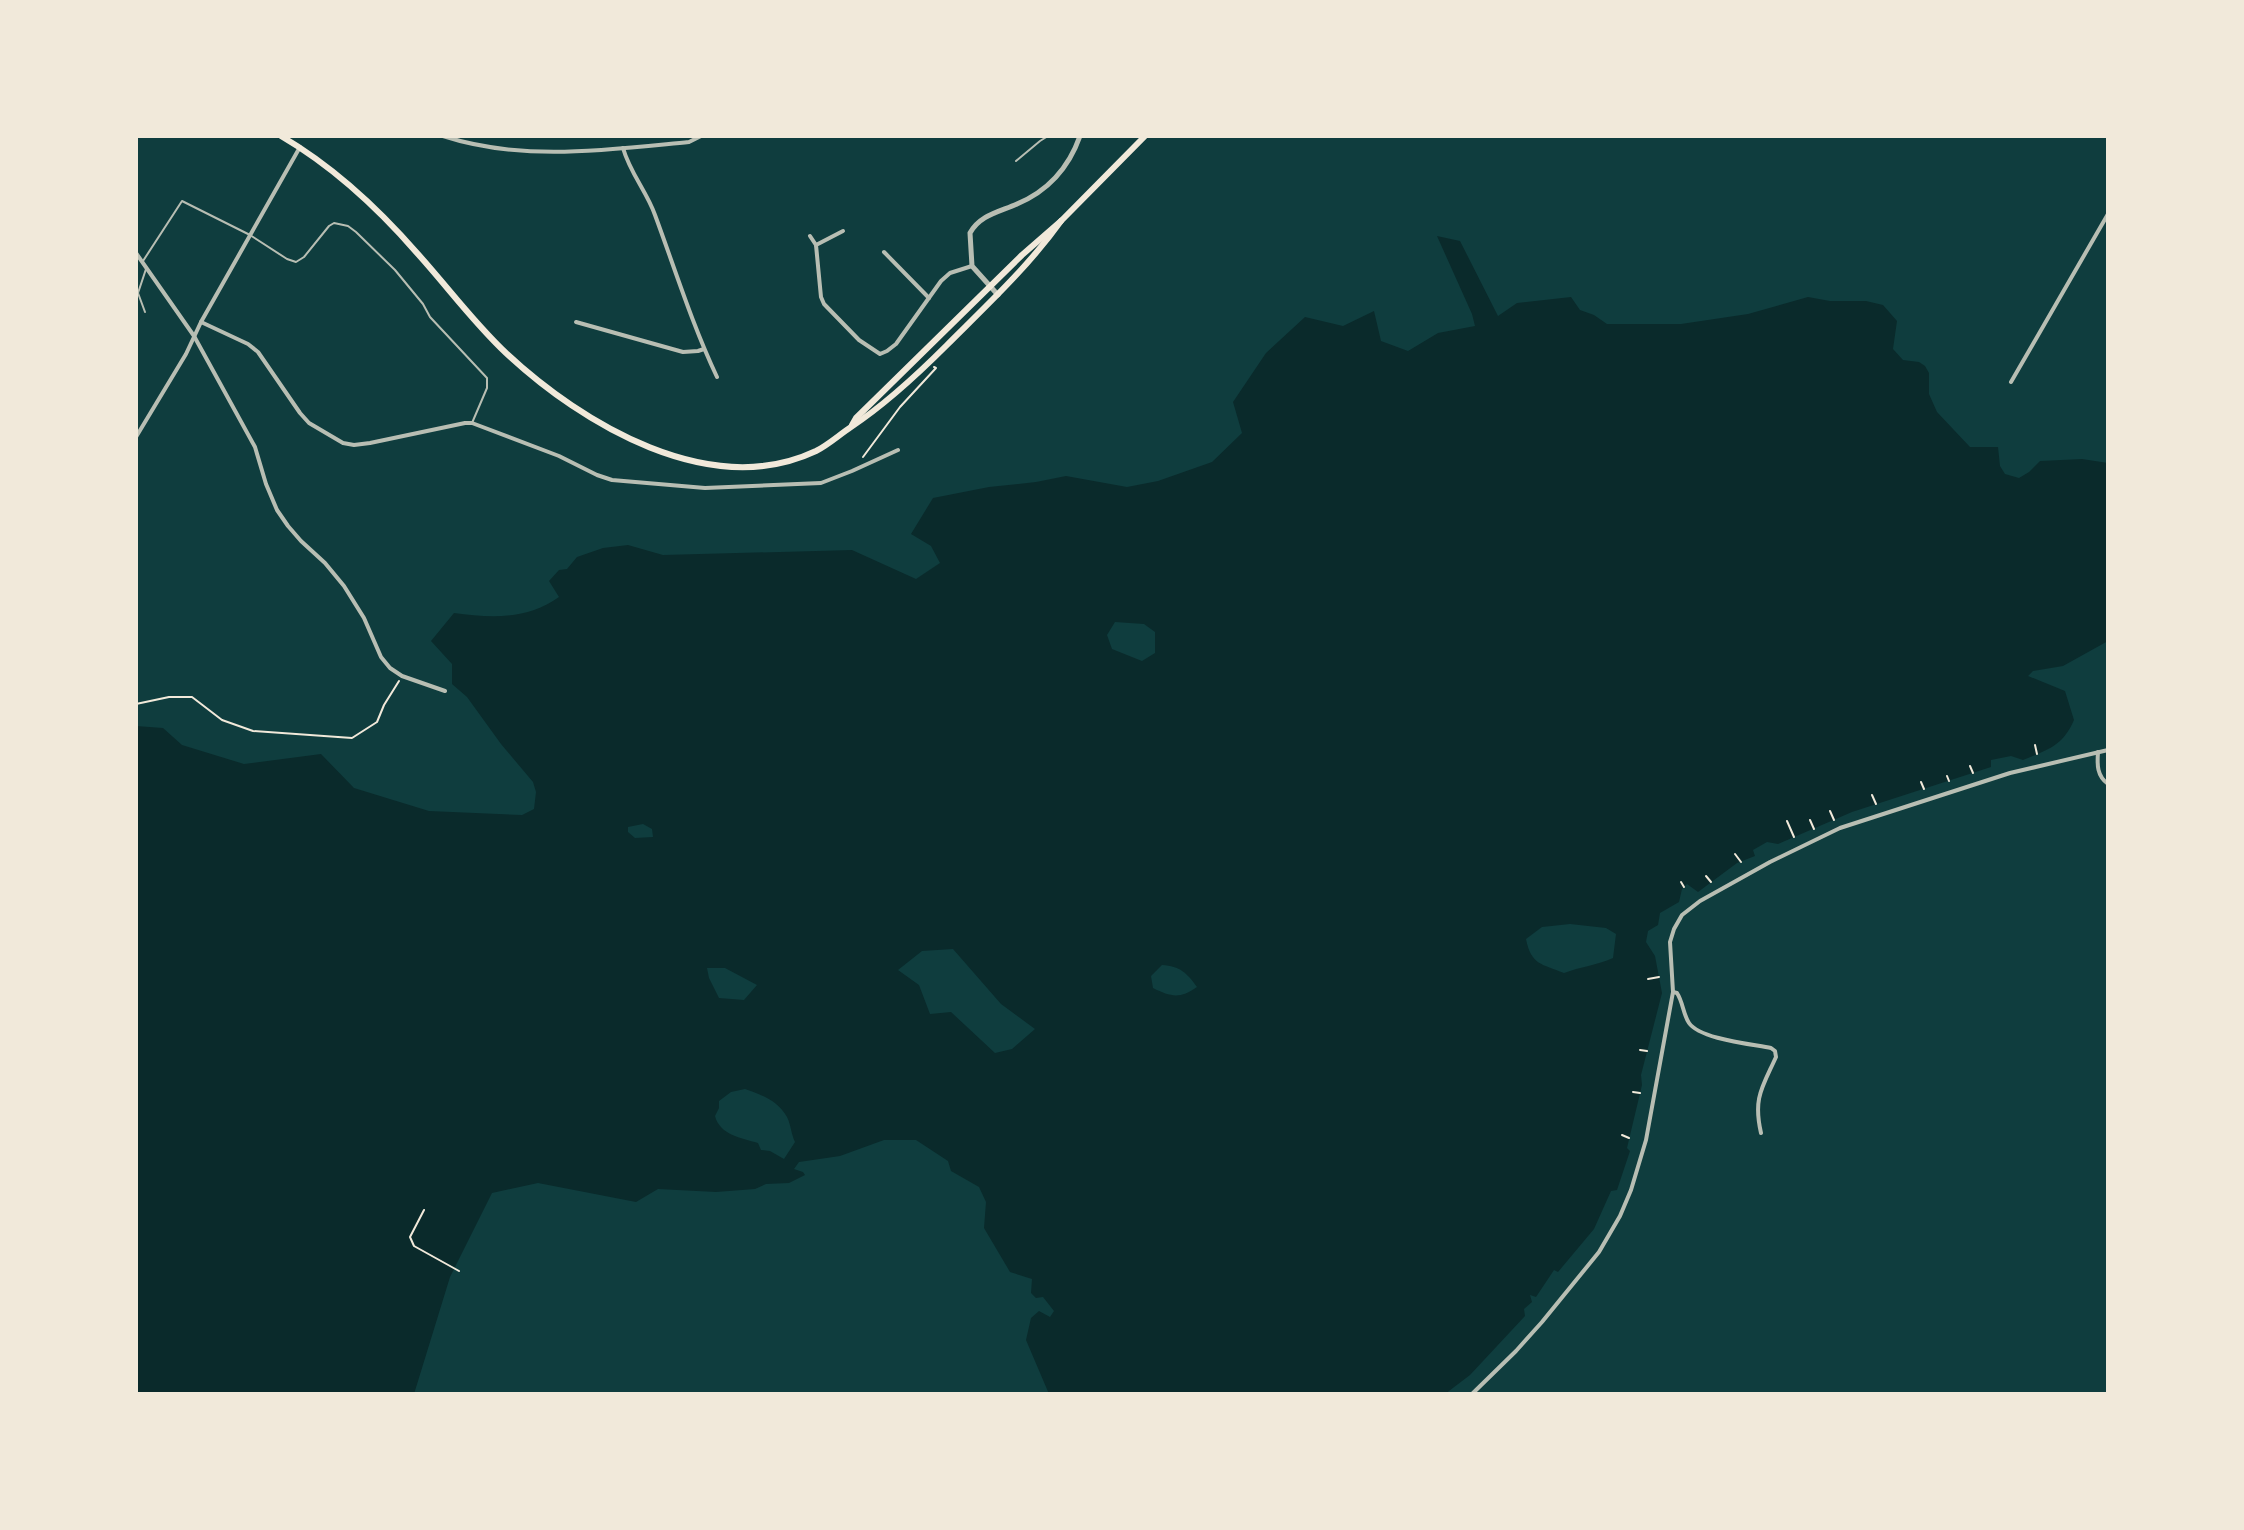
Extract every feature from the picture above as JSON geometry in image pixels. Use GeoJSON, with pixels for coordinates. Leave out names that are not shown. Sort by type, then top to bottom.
{"type":"FeatureCollection","features":[{"type":"Feature","properties":{"kind":"main road"},"geometry":{"type":"LineString","coordinates":[[281,136],[343,178],[368,200],[505,352],[554,392],[609,428],[642,444],[689,459],[753,467],[795,459],[818,450],[870,416],[998,295],[1037,253],[1061,221],[1145,136]]}},
{"type":"Feature","properties":{"kind":"main road"},"geometry":{"type":"LineString","coordinates":[[850,427],[1043,234],[1061,221]]}},
{"type":"Feature","properties":{"kind":"street"},"geometry":{"type":"LineString","coordinates":[[443,136],[498,149],[548,152],[689,142],[701,136]]}},
{"type":"Feature","properties":{"kind":"street"},"geometry":{"type":"LineString","coordinates":[[998,295],[972,266],[970,233],[989,215],[1019,204],[1044,188],[1063,169],[1080,136]]}},
{"type":"Feature","properties":{"kind":"street"},"geometry":{"type":"LineString","coordinates":[[136,437],[186,354],[300,147]]}},
{"type":"Feature","properties":{"kind":"street"},"geometry":{"type":"LineString","coordinates":[[623,148],[632,171],[651,203],[717,377]]}},
{"type":"Feature","properties":{"kind":"street"},"geometry":{"type":"LineString","coordinates":[[2011,382],[2108,214]]}},
{"type":"Feature","properties":{"kind":"street"},"geometry":{"type":"LineString","coordinates":[[816,245],[843,231]]}},
{"type":"Feature","properties":{"kind":"street"},"geometry":{"type":"LineString","coordinates":[[810,236],[816,245],[824,304],[859,340],[880,354],[896,344],[941,281],[950,273],[972,266]]}},
{"type":"Feature","properties":{"kind":"street"},"geometry":{"type":"LineString","coordinates":[[884,252],[929,298]]}},
{"type":"Feature","properties":{"kind":"street"},"geometry":{"type":"LineString","coordinates":[[136,253],[194,336],[255,447],[277,510],[301,541],[344,586],[364,618],[381,657],[390,668],[402,676],[445,691]]}},
{"type":"Feature","properties":{"kind":"street"},"geometry":{"type":"LineString","coordinates":[[201,322],[248,344],[258,352],[309,423],[343,443],[370,443],[472,423],[612,480],[705,488],[821,483],[898,450]]}},
{"type":"Feature","properties":{"kind":"street"},"geometry":{"type":"LineString","coordinates":[[576,322],[683,352],[704,349]]}},
{"type":"Feature","properties":{"kind":"street"},"geometry":{"type":"LineString","coordinates":[[1472,1394],[1542,1322],[1611,1234],[1631,1190],[1646,1140],[1673,992],[1670,942],[1682,915],[1700,901],[1770,862],[1840,828],[2010,773],[2108,750]]}},
{"type":"Feature","properties":{"kind":"street"},"geometry":{"type":"LineString","coordinates":[[2098,752],[2099,776],[2108,784]]}},
{"type":"Feature","properties":{"kind":"street"},"geometry":{"type":"LineString","coordinates":[[1673,992],[1680,998],[1687,1020],[1695,1029],[1775,1051],[1776,1057],[1756,1112],[1761,1133]]}},
{"type":"Feature","properties":{"kind":"lane"},"geometry":{"type":"LineString","coordinates":[[1016,161],[1048,136]]}},
{"type":"Feature","properties":{"kind":"lane"},"geometry":{"type":"LineString","coordinates":[[142,262],[182,201],[296,262],[304,257],[329,226],[334,223],[348,226],[395,270],[430,317],[487,378],[487,388],[472,423]]}},
{"type":"Feature","properties":{"kind":"lane"},"geometry":{"type":"LineString","coordinates":[[145,312],[138,293],[147,268]]}},
{"type":"Feature","properties":{"kind":"path"},"geometry":{"type":"LineString","coordinates":[[852,471],[900,407],[936,368],[930,362]]}},
{"type":"Feature","properties":{"kind":"path"},"geometry":{"type":"LineString","coordinates":[[136,704],[169,697],[192,697],[222,720],[253,731],[352,738],[377,722],[402,676]]}},
{"type":"Feature","properties":{"kind":"path"},"geometry":{"type":"LineString","coordinates":[[2035,745],[2037,754]]}},
{"type":"Feature","properties":{"kind":"path"},"geometry":{"type":"LineString","coordinates":[[1970,766],[1973,773]]}},
{"type":"Feature","properties":{"kind":"path"},"geometry":{"type":"LineString","coordinates":[[1947,776],[1949,781]]}},
{"type":"Feature","properties":{"kind":"path"},"geometry":{"type":"LineString","coordinates":[[1921,782],[1924,789]]}},
{"type":"Feature","properties":{"kind":"path"},"geometry":{"type":"LineString","coordinates":[[1872,795],[1876,804]]}},
{"type":"Feature","properties":{"kind":"path"},"geometry":{"type":"LineString","coordinates":[[1830,811],[1834,820]]}},
{"type":"Feature","properties":{"kind":"path"},"geometry":{"type":"LineString","coordinates":[[1810,820],[1814,829]]}},
{"type":"Feature","properties":{"kind":"path"},"geometry":{"type":"LineString","coordinates":[[1787,821],[1794,837]]}},
{"type":"Feature","properties":{"kind":"path"},"geometry":{"type":"LineString","coordinates":[[1735,854],[1741,862]]}},
{"type":"Feature","properties":{"kind":"path"},"geometry":{"type":"LineString","coordinates":[[1706,876],[1711,882]]}},
{"type":"Feature","properties":{"kind":"path"},"geometry":{"type":"LineString","coordinates":[[1681,882],[1684,887]]}},
{"type":"Feature","properties":{"kind":"path"},"geometry":{"type":"LineString","coordinates":[[1648,979],[1659,977]]}},
{"type":"Feature","properties":{"kind":"path"},"geometry":{"type":"LineString","coordinates":[[1640,1050],[1647,1051]]}},
{"type":"Feature","properties":{"kind":"path"},"geometry":{"type":"LineString","coordinates":[[1633,1092],[1640,1093]]}},
{"type":"Feature","properties":{"kind":"path"},"geometry":{"type":"LineString","coordinates":[[1622,1135],[1629,1138]]}},
{"type":"Feature","properties":{"kind":"path"},"geometry":{"type":"LineString","coordinates":[[424,1210],[410,1237],[414,1246],[459,1271]]}},
{"type":"Feature","properties":{"kind":"water"},"geometry":{"type":"Polygon","coordinates":[[[1437,236],[1460,241],[1498,316],[1517,303],[1571,297],[1580,310],[1607,324],[1681,324],[1748,314],[1808,297],[1883,305],[1897,321],[1893,349],[1903,360],[1925,366],[1929,373],[1929,394],[1937,412],[1970,447],[1998,447],[2000,466],[2005,474],[2019,478],[2040,461],[2082,459],[2108,463],[2108,641],[2063,666],[2033,671],[2028,676],[2065,691],[2074,720],[2065,736],[2053,746],[2023,760],[2011,756],[1991,760],[1991,767],[1852,812],[1778,844],[1767,842],[1753,850],[1755,856],[1737,863],[1698,892],[1687,884],[1682,889],[1679,902],[1660,913],[1658,925],[1648,931],[1646,942],[1655,956],[1662,993],[1641,1075],[1642,1085],[1627,1148],[1630,1151],[1617,1190],[1611,1191],[1594,1229],[1558,1272],[1554,1270],[1536,1297],[1530,1295],[1532,1302],[1524,1309],[1525,1316],[1470,1375],[1445,1394],[1049,1394],[1026,1340],[1031,1318],[1039,1311],[1050,1317],[1054,1311],[1043,1297],[1036,1298],[1031,1293],[1032,1279],[1010,1272],[984,1228],[986,1202],[979,1187],[951,1171],[948,1161],[916,1140],[884,1140],[840,1156],[799,1162],[794,1169],[805,1175],[789,1183],[766,1184],[755,1189],[716,1192],[658,1189],[636,1202],[538,1183],[492,1193],[450,1277],[414,1394],[136,1394],[136,726],[163,728],[182,745],[244,764],[321,754],[354,788],[429,811],[522,815],[534,809],[536,792],[533,782],[467,697],[452,684],[452,664],[431,641],[454,613],[508,616],[534,610],[559,597],[549,581],[559,570],[567,569],[577,557],[603,548],[628,545],[663,555],[852,550],[916,579],[940,563],[931,546],[911,534],[933,498],[1066,476],[1127,487],[1158,481],[1212,462],[1242,433],[1233,402],[1266,353],[1305,317],[1343,326],[1374,311],[1381,341],[1408,351],[1438,333],[1475,326],[1437,236]],[[1115,622],[1107,635],[1112,649],[1142,661],[1155,653],[1155,632],[1144,624],[1115,622]],[[643,824],[628,827],[628,832],[635,838],[653,837],[652,829],[643,824]],[[1570,924],[1542,927],[1526,939],[1534,959],[1564,973],[1613,958],[1616,934],[1606,928],[1570,924]],[[953,949],[922,951],[898,970],[919,985],[930,1014],[951,1012],[995,1053],[1012,1049],[1035,1029],[1001,1004],[953,949]],[[1162,965],[1151,976],[1153,988],[1175,995],[1197,987],[1182,971],[1162,965]],[[707,968],[719,998],[744,1000],[757,985],[725,968],[707,968]],[[745,1089],[731,1092],[719,1101],[715,1116],[721,1128],[758,1143],[761,1150],[784,1159],[795,1142],[787,1117],[779,1106],[745,1089]]]}}]}
